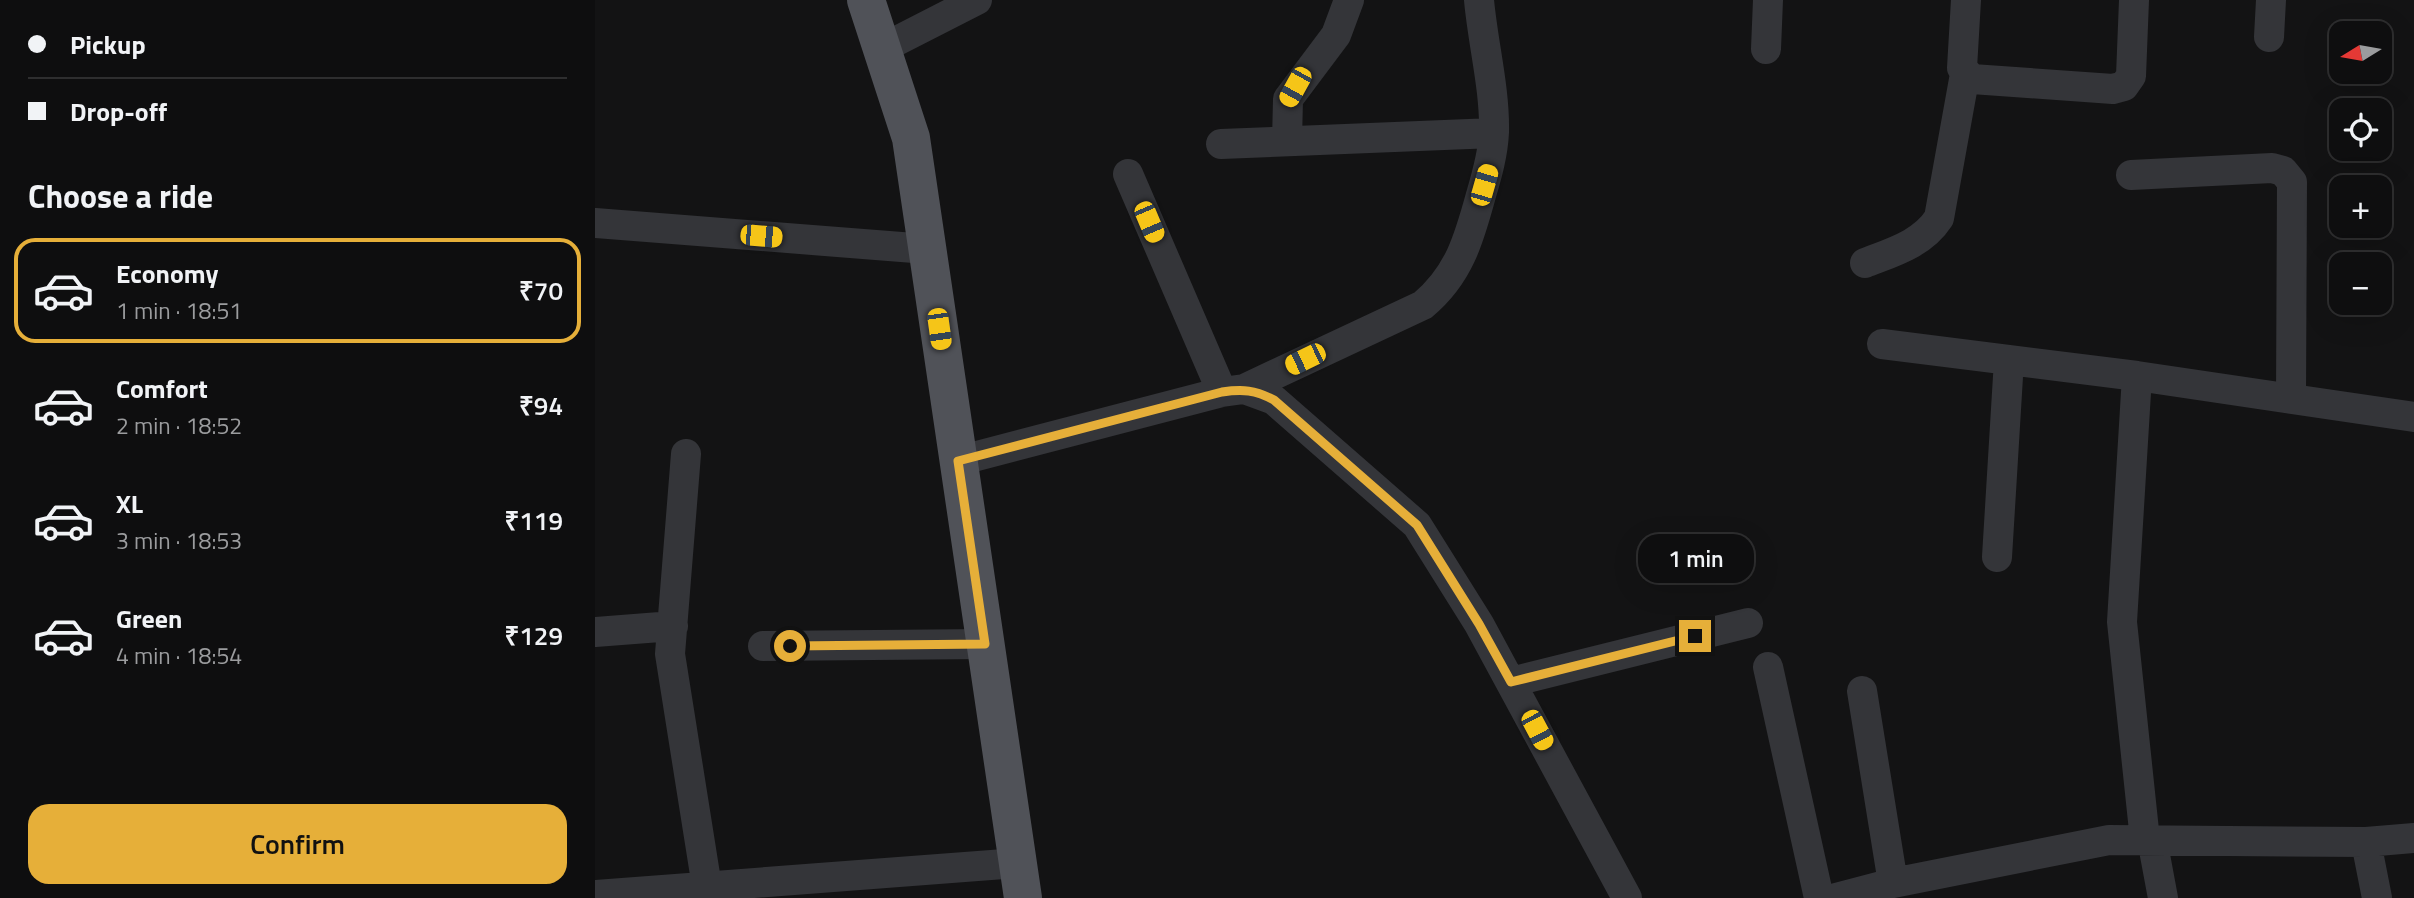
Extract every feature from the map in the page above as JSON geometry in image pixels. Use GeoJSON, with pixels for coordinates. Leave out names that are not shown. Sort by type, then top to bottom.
{"type":"FeatureCollection","features":[{"type":"Feature","properties":{"kind":"main road"},"geometry":{"type":"LineString","coordinates":[[866,0],[911,138],[1020,880]]}},
{"type":"Feature","properties":{"kind":"street"},"geometry":{"type":"LineString","coordinates":[[883,48],[977,0]]}},
{"type":"Feature","properties":{"kind":"street"},"geometry":{"type":"LineString","coordinates":[[1287,141],[1288,99],[1336,35],[1349,0]]}},
{"type":"Feature","properties":{"kind":"street"},"geometry":{"type":"LineString","coordinates":[[958,461],[1233,390],[1400,318],[1441,290],[1467,249],[1490,163],[1494,133],[1479,0]]}},
{"type":"Feature","properties":{"kind":"street"},"geometry":{"type":"LineString","coordinates":[[1766,49],[1768,0]]}},
{"type":"Feature","properties":{"kind":"street"},"geometry":{"type":"LineString","coordinates":[[1966,0],[1962,68],[1972,79],[2113,89],[2124,86],[2131,76],[2134,0]]}},
{"type":"Feature","properties":{"kind":"street"},"geometry":{"type":"LineString","coordinates":[[2269,37],[2271,0]]}},
{"type":"Feature","properties":{"kind":"street"},"geometry":{"type":"LineString","coordinates":[[1865,263],[1912,244],[1929,233],[1939,218],[1965,74]]}},
{"type":"Feature","properties":{"kind":"street"},"geometry":{"type":"LineString","coordinates":[[1221,144],[1494,133]]}},
{"type":"Feature","properties":{"kind":"street"},"geometry":{"type":"LineString","coordinates":[[2131,175],[2272,168],[2283,171],[2292,182],[2291,398]]}},
{"type":"Feature","properties":{"kind":"street"},"geometry":{"type":"LineString","coordinates":[[1128,174],[1233,390]]}},
{"type":"Feature","properties":{"kind":"street"},"geometry":{"type":"LineString","coordinates":[[595,223],[927,249]]}},
{"type":"Feature","properties":{"kind":"street"},"geometry":{"type":"LineString","coordinates":[[1882,344],[2137,376],[2414,417]]}},
{"type":"Feature","properties":{"kind":"street"},"geometry":{"type":"LineString","coordinates":[[1997,557],[2009,360]]}},
{"type":"Feature","properties":{"kind":"street"},"geometry":{"type":"LineString","coordinates":[[2137,376],[2122,622],[2149,840],[2163,898]]}},
{"type":"Feature","properties":{"kind":"street"},"geometry":{"type":"LineString","coordinates":[[1233,390],[1259,392],[1274,400],[1417,525],[1511,682],[1627,898]]}},
{"type":"Feature","properties":{"kind":"street"},"geometry":{"type":"LineString","coordinates":[[685,454],[670,654],[707,887]]}},
{"type":"Feature","properties":{"kind":"street"},"geometry":{"type":"LineString","coordinates":[[1511,682],[1748,623]]}},
{"type":"Feature","properties":{"kind":"street"},"geometry":{"type":"LineString","coordinates":[[595,632],[673,626]]}},
{"type":"Feature","properties":{"kind":"street"},"geometry":{"type":"LineString","coordinates":[[762,646],[985,644]]}},
{"type":"Feature","properties":{"kind":"street"},"geometry":{"type":"LineString","coordinates":[[1768,667],[1819,898]]}},
{"type":"Feature","properties":{"kind":"street"},"geometry":{"type":"LineString","coordinates":[[1862,691],[1893,883]]}},
{"type":"Feature","properties":{"kind":"street"},"geometry":{"type":"LineString","coordinates":[[1836,898],[1893,883],[2091,842],[2365,842],[2414,838]]}},
{"type":"Feature","properties":{"kind":"street"},"geometry":{"type":"LineString","coordinates":[[2365,842],[2377,898]]}},
{"type":"Feature","properties":{"kind":"street"},"geometry":{"type":"LineString","coordinates":[[595,895],[707,887],[1020,880]]}},
{"type":"Feature","properties":{"kind":"route"},"geometry":{"type":"LineString","coordinates":[[790,646],[985,644],[958,461],[1222,392],[1244,389],[1259,392],[1274,400],[1417,525],[1479,624],[1511,682],[1695,636]]}}]}
